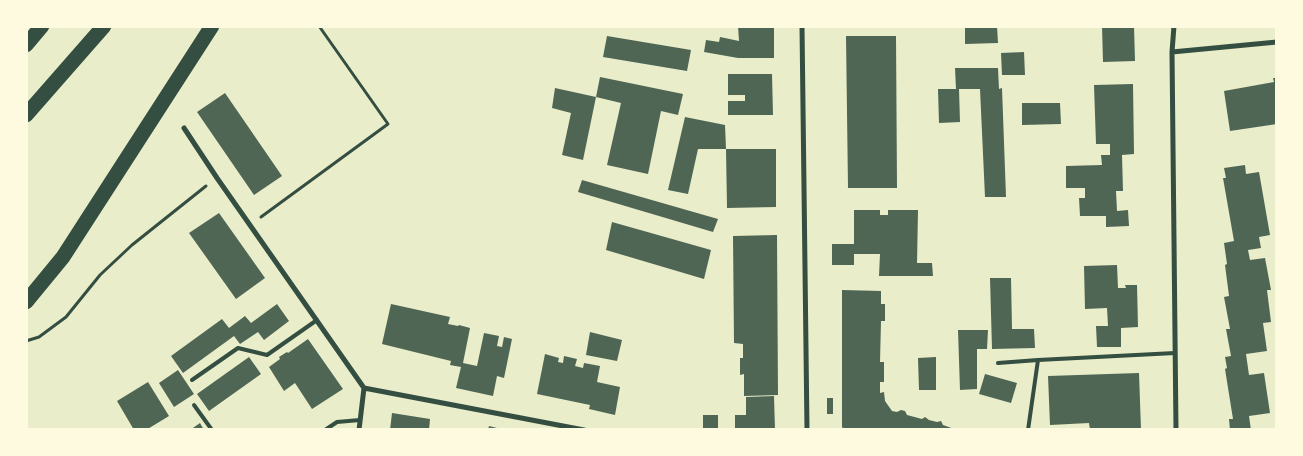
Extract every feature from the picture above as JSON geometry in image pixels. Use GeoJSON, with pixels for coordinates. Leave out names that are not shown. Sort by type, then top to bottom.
{"type":"FeatureCollection","features":[{"type":"Feature","properties":{"kind":"highway"},"geometry":{"type":"LineString","coordinates":[[26,45],[42,26]]}},
{"type":"Feature","properties":{"kind":"highway"},"geometry":{"type":"LineString","coordinates":[[26,115],[104,26]]}},
{"type":"Feature","properties":{"kind":"highway"},"geometry":{"type":"LineString","coordinates":[[26,302],[63,257],[212,26]]}},
{"type":"Feature","properties":{"kind":"street"},"geometry":{"type":"LineString","coordinates":[[802,26],[807,430]]}},
{"type":"Feature","properties":{"kind":"street"},"geometry":{"type":"LineString","coordinates":[[1174,26],[1172,52],[1176,430]]}},
{"type":"Feature","properties":{"kind":"street"},"geometry":{"type":"LineString","coordinates":[[1172,52],[1277,42]]}},
{"type":"Feature","properties":{"kind":"street"},"geometry":{"type":"LineString","coordinates":[[184,128],[364,388],[359,430]]}},
{"type":"Feature","properties":{"kind":"street"},"geometry":{"type":"LineString","coordinates":[[364,388],[584,430]]}},
{"type":"Feature","properties":{"kind":"lane"},"geometry":{"type":"LineString","coordinates":[[192,380],[238,348],[268,355],[318,320]]}},
{"type":"Feature","properties":{"kind":"lane"},"geometry":{"type":"LineString","coordinates":[[998,363],[1175,353]]}},
{"type":"Feature","properties":{"kind":"lane"},"geometry":{"type":"LineString","coordinates":[[1028,430],[1038,360]]}},
{"type":"Feature","properties":{"kind":"lane"},"geometry":{"type":"LineString","coordinates":[[194,404],[212,430]]}},
{"type":"Feature","properties":{"kind":"lane"},"geometry":{"type":"LineString","coordinates":[[325,430],[337,422],[361,420]]}},
{"type":"Feature","properties":{"kind":"path"},"geometry":{"type":"LineString","coordinates":[[250,224],[388,124],[319,26]]}},
{"type":"Feature","properties":{"kind":"path"},"geometry":{"type":"LineString","coordinates":[[26,341],[39,337],[66,317],[100,275],[132,245],[217,178]]}},
{"type":"Feature","properties":{"kind":"building"},"geometry":{"type":"Polygon","coordinates":[[[738,26],[774,26],[774,58],[738,58],[704,52],[706,40],[719,42],[720,37],[739,41],[738,26]]]}},
{"type":"Feature","properties":{"kind":"building"},"geometry":{"type":"Polygon","coordinates":[[[965,26],[997,26],[998,43],[965,44],[965,26]]]}},
{"type":"Feature","properties":{"kind":"building"},"geometry":{"type":"Polygon","coordinates":[[[1102,26],[1134,26],[1135,61],[1103,62],[1102,26]]]}},
{"type":"Feature","properties":{"kind":"building"},"geometry":{"type":"Polygon","coordinates":[[[607,36],[691,50],[687,71],[603,57],[607,36]]]}},
{"type":"Feature","properties":{"kind":"building"},"geometry":{"type":"Polygon","coordinates":[[[846,36],[896,36],[897,188],[848,188],[846,36]]]}},
{"type":"Feature","properties":{"kind":"building"},"geometry":{"type":"Polygon","coordinates":[[[1024,52],[1025,75],[1002,75],[1001,53],[1024,52]]]}},
{"type":"Feature","properties":{"kind":"building"},"geometry":{"type":"Polygon","coordinates":[[[955,68],[998,68],[999,89],[1002,88],[1006,197],[985,197],[980,89],[959,89],[960,122],[939,123],[938,89],[956,89],[955,68]]]}},
{"type":"Feature","properties":{"kind":"building"},"geometry":{"type":"Polygon","coordinates":[[[728,74],[772,74],[773,115],[728,115],[728,101],[745,101],[745,95],[728,95],[728,74]]]}},
{"type":"Feature","properties":{"kind":"building"},"geometry":{"type":"Polygon","coordinates":[[[600,77],[683,94],[678,115],[661,111],[648,174],[607,165],[621,103],[596,97],[600,77]]]}},
{"type":"Feature","properties":{"kind":"building"},"geometry":{"type":"Polygon","coordinates":[[[1273,78],[1277,78],[1277,124],[1230,131],[1224,91],[1274,82],[1273,78]]]}},
{"type":"Feature","properties":{"kind":"building"},"geometry":{"type":"Polygon","coordinates":[[[1133,84],[1134,154],[1122,155],[1123,191],[1116,191],[1117,211],[1128,210],[1129,226],[1106,227],[1106,216],[1080,216],[1079,198],[1085,198],[1085,188],[1066,188],[1066,166],[1102,165],[1101,155],[1110,155],[1110,144],[1096,144],[1094,85],[1133,84]]]}},
{"type":"Feature","properties":{"kind":"building"},"geometry":{"type":"Polygon","coordinates":[[[555,88],[596,97],[583,160],[562,155],[571,113],[552,108],[555,88]]]}},
{"type":"Feature","properties":{"kind":"building"},"geometry":{"type":"Polygon","coordinates":[[[225,93],[282,176],[254,195],[197,112],[225,93]]]}},
{"type":"Feature","properties":{"kind":"building"},"geometry":{"type":"Polygon","coordinates":[[[1022,103],[1060,103],[1061,124],[1022,125],[1022,103]]]}},
{"type":"Feature","properties":{"kind":"building"},"geometry":{"type":"Polygon","coordinates":[[[685,117],[725,125],[726,149],[698,149],[688,194],[668,190],[685,117]]]}},
{"type":"Feature","properties":{"kind":"building"},"geometry":{"type":"Polygon","coordinates":[[[726,149],[776,149],[776,207],[727,208],[726,149]]]}},
{"type":"Feature","properties":{"kind":"building"},"geometry":{"type":"Polygon","coordinates":[[[1245,165],[1246,174],[1259,172],[1270,235],[1259,237],[1261,248],[1248,250],[1250,260],[1265,258],[1271,290],[1267,290],[1271,322],[1263,323],[1267,351],[1246,354],[1249,375],[1264,373],[1270,413],[1249,416],[1251,430],[1230,430],[1229,419],[1233,419],[1225,369],[1227,368],[1225,357],[1231,356],[1226,329],[1230,329],[1224,297],[1229,296],[1224,243],[1234,241],[1223,178],[1226,178],[1224,168],[1245,165]]]}},
{"type":"Feature","properties":{"kind":"building"},"geometry":{"type":"Polygon","coordinates":[[[582,180],[718,219],[713,232],[578,192],[582,180]]]}},
{"type":"Feature","properties":{"kind":"building"},"geometry":{"type":"Polygon","coordinates":[[[854,210],[880,210],[880,215],[888,215],[888,210],[918,210],[917,263],[932,263],[933,276],[879,276],[880,254],[854,254],[854,265],[832,265],[832,244],[854,244],[854,210]]]}},
{"type":"Feature","properties":{"kind":"building"},"geometry":{"type":"Polygon","coordinates":[[[219,213],[265,278],[236,299],[189,233],[219,213]]]}},
{"type":"Feature","properties":{"kind":"building"},"geometry":{"type":"Polygon","coordinates":[[[612,222],[711,250],[704,279],[606,250],[612,222]]]}},
{"type":"Feature","properties":{"kind":"building"},"geometry":{"type":"Polygon","coordinates":[[[777,235],[778,395],[744,396],[744,374],[740,375],[740,358],[743,358],[743,344],[734,343],[733,236],[777,235]]]}},
{"type":"Feature","properties":{"kind":"building"},"geometry":{"type":"Polygon","coordinates":[[[1117,265],[1118,288],[1126,288],[1125,285],[1137,285],[1138,327],[1121,328],[1121,347],[1097,347],[1096,326],[1108,326],[1107,308],[1085,309],[1084,266],[1117,265]]]}},
{"type":"Feature","properties":{"kind":"building"},"geometry":{"type":"Polygon","coordinates":[[[990,278],[1011,278],[1012,329],[1034,329],[1035,348],[992,349],[990,278]]]}},
{"type":"Feature","properties":{"kind":"building"},"geometry":{"type":"Polygon","coordinates":[[[842,290],[881,291],[881,304],[885,304],[885,321],[881,321],[880,362],[884,362],[884,382],[880,382],[880,393],[884,392],[885,401],[892,411],[897,412],[901,410],[905,411],[907,415],[922,419],[925,417],[937,422],[941,421],[943,425],[957,430],[844,430],[842,427],[842,290]]]}},
{"type":"Feature","properties":{"kind":"building"},"geometry":{"type":"Polygon","coordinates":[[[277,304],[289,321],[264,340],[258,332],[240,344],[234,336],[183,373],[171,356],[222,319],[229,328],[245,316],[251,323],[277,304]]]}},
{"type":"Feature","properties":{"kind":"building"},"geometry":{"type":"Polygon","coordinates":[[[391,304],[450,317],[448,324],[470,328],[463,363],[477,366],[484,333],[499,336],[497,346],[502,347],[504,337],[512,339],[504,378],[497,376],[493,396],[456,388],[461,367],[450,365],[451,361],[382,344],[391,304]]]}},
{"type":"Feature","properties":{"kind":"building"},"geometry":{"type":"Polygon","coordinates":[[[958,330],[988,330],[987,349],[977,349],[977,389],[960,390],[958,330]]]}},
{"type":"Feature","properties":{"kind":"building"},"geometry":{"type":"Polygon","coordinates":[[[590,332],[622,340],[617,361],[586,355],[590,332]]]}},
{"type":"Feature","properties":{"kind":"building"},"geometry":{"type":"Polygon","coordinates":[[[308,339],[343,389],[312,409],[295,383],[284,391],[269,367],[280,359],[279,357],[308,339]]]}},
{"type":"Feature","properties":{"kind":"building"},"geometry":{"type":"Polygon","coordinates":[[[545,354],[559,358],[558,362],[563,363],[564,356],[577,359],[575,366],[583,368],[584,363],[600,366],[597,382],[620,387],[615,415],[589,409],[590,405],[537,394],[545,354]]]}},
{"type":"Feature","properties":{"kind":"building"},"geometry":{"type":"Polygon","coordinates":[[[249,357],[261,374],[209,411],[197,394],[249,357]]]}},
{"type":"Feature","properties":{"kind":"building"},"geometry":{"type":"Polygon","coordinates":[[[936,357],[936,390],[919,390],[918,358],[936,357]]]}},
{"type":"Feature","properties":{"kind":"building"},"geometry":{"type":"Polygon","coordinates":[[[178,370],[194,394],[174,407],[159,383],[178,370]]]}},
{"type":"Feature","properties":{"kind":"building"},"geometry":{"type":"Polygon","coordinates":[[[1139,373],[1141,430],[1090,430],[1089,423],[1050,425],[1048,376],[1139,373]]]}},
{"type":"Feature","properties":{"kind":"building"},"geometry":{"type":"Polygon","coordinates":[[[985,374],[1017,383],[1011,403],[979,394],[985,374]]]}},
{"type":"Feature","properties":{"kind":"building"},"geometry":{"type":"Polygon","coordinates":[[[148,382],[169,416],[146,430],[134,430],[117,401],[148,382]]]}},
{"type":"Feature","properties":{"kind":"building"},"geometry":{"type":"Polygon","coordinates":[[[774,396],[775,430],[735,430],[735,415],[746,415],[746,397],[774,396]]]}},
{"type":"Feature","properties":{"kind":"building"},"geometry":{"type":"Polygon","coordinates":[[[827,398],[833,398],[833,414],[827,414],[827,398]]]}},
{"type":"Feature","properties":{"kind":"building"},"geometry":{"type":"Polygon","coordinates":[[[392,413],[430,419],[429,430],[390,430],[392,413]]]}},
{"type":"Feature","properties":{"kind":"building"},"geometry":{"type":"Polygon","coordinates":[[[703,415],[718,415],[718,430],[703,430],[703,415]]]}},
{"type":"Feature","properties":{"kind":"building"},"geometry":{"type":"Polygon","coordinates":[[[200,423],[204,430],[190,430],[200,423]]]}},
{"type":"Feature","properties":{"kind":"building"},"geometry":{"type":"Polygon","coordinates":[[[489,426],[501,429],[501,430],[488,430],[489,426]]]}}]}
